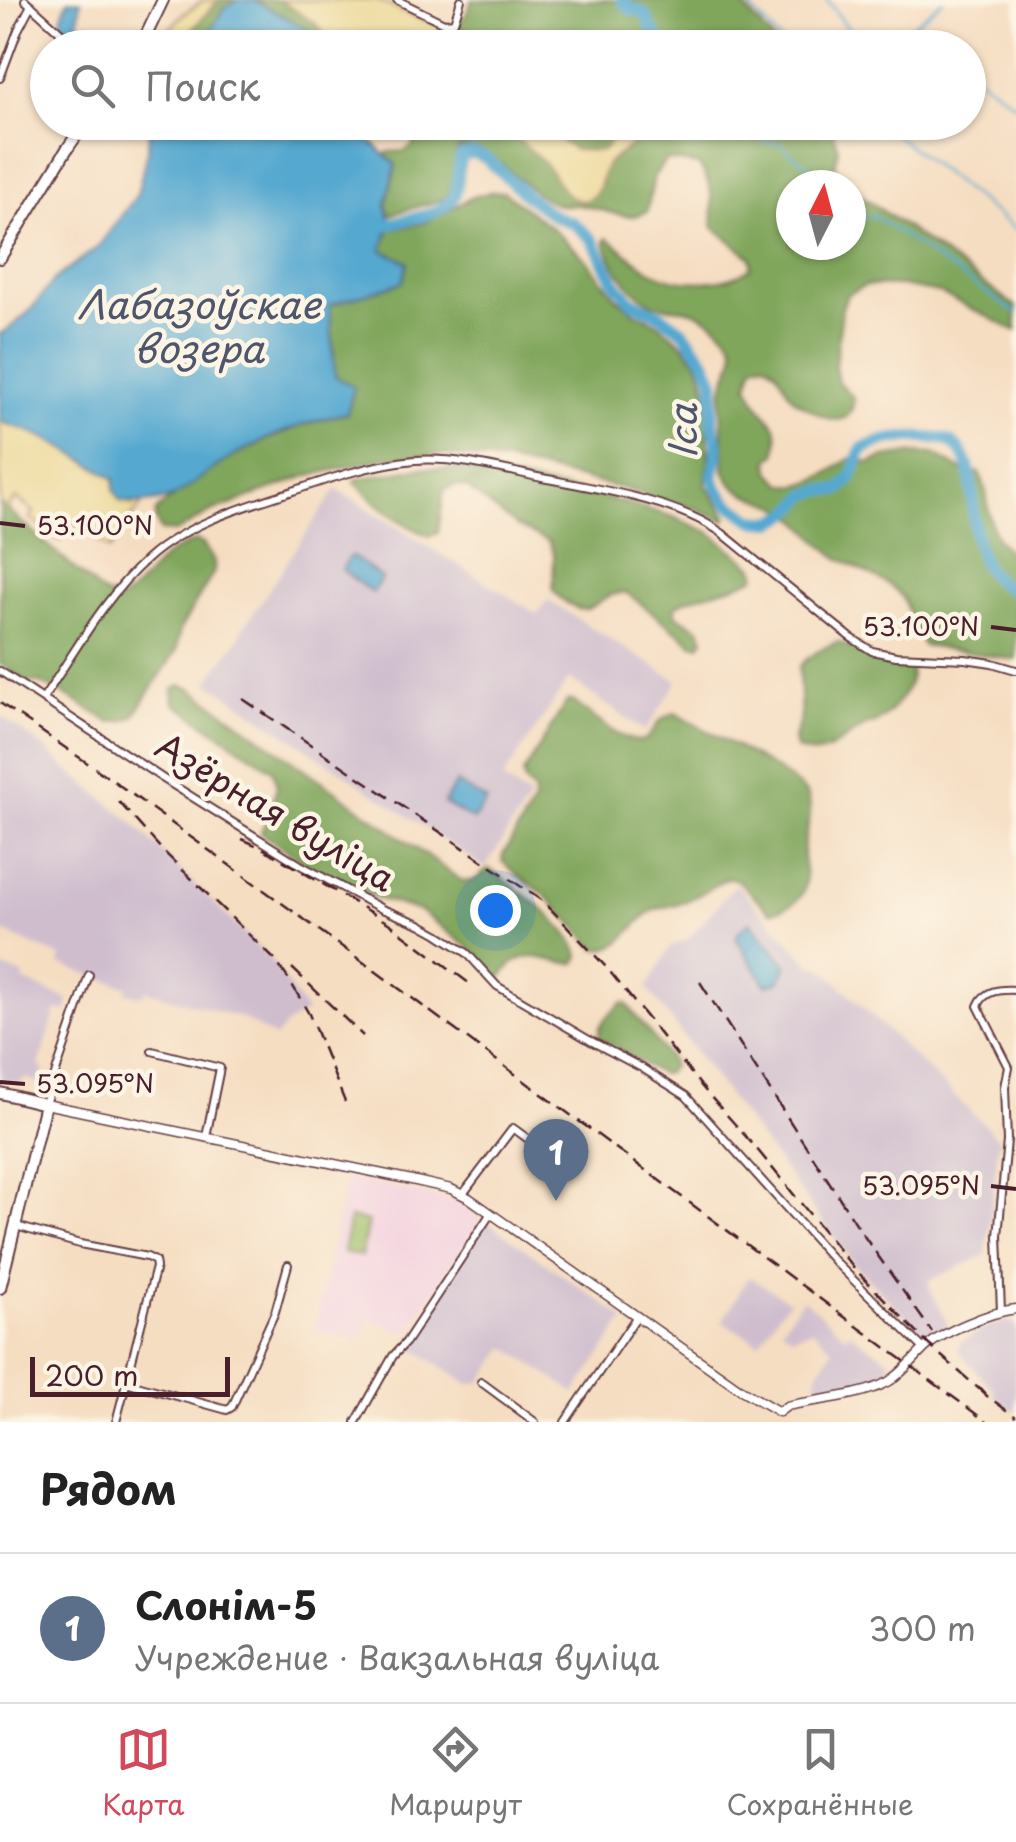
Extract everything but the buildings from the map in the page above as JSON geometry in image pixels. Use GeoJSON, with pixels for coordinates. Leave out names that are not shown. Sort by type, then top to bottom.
{"type":"FeatureCollection","features":[{"type":"Feature","properties":{"kind":"highway"},"geometry":{"type":"LineString","coordinates":[[148,30],[162,0]]}},
{"type":"Feature","properties":{"kind":"highway"},"geometry":{"type":"LineString","coordinates":[[0,258],[73,140]]}},
{"type":"Feature","properties":{"kind":"highway"},"geometry":{"type":"LineString","coordinates":[[0,1093],[45,1104],[0,1288]]}},
{"type":"Feature","properties":{"kind":"main road"},"geometry":{"type":"LineString","coordinates":[[45,1104],[441,1186],[463,1194],[742,1391],[779,1412]]}},
{"type":"Feature","properties":{"kind":"main road"},"geometry":{"type":"LineString","coordinates":[[774,1422],[787,1406],[878,1387],[897,1376],[924,1349],[981,1318],[1016,1309]]}},
{"type":"Feature","properties":{"kind":"street"},"geometry":{"type":"LineString","coordinates":[[397,0],[444,23],[454,22],[462,0]]}},
{"type":"Feature","properties":{"kind":"street"},"geometry":{"type":"LineString","coordinates":[[0,78],[28,2],[58,30]]}},
{"type":"Feature","properties":{"kind":"street"},"geometry":{"type":"LineString","coordinates":[[43,699],[116,591],[148,558],[173,540],[231,512],[326,480],[414,460],[480,465],[596,488],[674,509],[702,519],[722,533],[850,637],[872,650],[896,656],[978,661],[1016,670]]}},
{"type":"Feature","properties":{"kind":"street","name":"Азёрная вуліца"},"geometry":{"type":"LineString","coordinates":[[0,671],[302,866],[438,934],[467,953],[497,986],[686,1096],[834,1261],[924,1349]]}},
{"type":"Feature","properties":{"kind":"street"},"geometry":{"type":"LineString","coordinates":[[45,1104],[88,974]]}},
{"type":"Feature","properties":{"kind":"street"},"geometry":{"type":"LineString","coordinates":[[1001,1311],[998,1236],[1009,1067],[978,1006],[983,996],[1016,990]]}},
{"type":"Feature","properties":{"kind":"street"},"geometry":{"type":"LineString","coordinates":[[152,1051],[220,1068],[206,1137]]}},
{"type":"Feature","properties":{"kind":"street"},"geometry":{"type":"LineString","coordinates":[[463,1194],[512,1128],[565,1166]]}},
{"type":"Feature","properties":{"kind":"street"},"geometry":{"type":"LineString","coordinates":[[1007,1141],[1016,1144]]}},
{"type":"Feature","properties":{"kind":"street"},"geometry":{"type":"LineString","coordinates":[[356,1422],[393,1356],[491,1212]]}},
{"type":"Feature","properties":{"kind":"street"},"geometry":{"type":"LineString","coordinates":[[16,1226],[147,1257],[154,1262],[156,1267],[116,1422]]}},
{"type":"Feature","properties":{"kind":"street"},"geometry":{"type":"LineString","coordinates":[[126,1382],[227,1410],[232,1408],[274,1312],[288,1264]]}},
{"type":"Feature","properties":{"kind":"street"},"geometry":{"type":"LineString","coordinates":[[565,1422],[638,1315]]}},
{"type":"Feature","properties":{"kind":"street"},"geometry":{"type":"LineString","coordinates":[[481,1382],[536,1422]]}},
{"type":"Feature","properties":{"kind":"shaded area"},"geometry":{"type":"Polygon","coordinates":[[[336,489],[537,614],[547,600],[678,681],[645,731],[569,679],[505,775],[505,781],[530,798],[485,868],[208,682],[336,489]]]}},
{"type":"Feature","properties":{"kind":"shaded area"},"geometry":{"type":"Polygon","coordinates":[[[0,715],[132,822],[272,961],[306,1012],[275,1038],[242,1018],[145,990],[143,996],[126,993],[127,987],[59,964],[61,957],[6,933],[0,937],[0,715]]]}},
{"type":"Feature","properties":{"kind":"shaded area"},"geometry":{"type":"Polygon","coordinates":[[[736,884],[812,966],[821,967],[830,975],[999,1139],[986,1255],[930,1280],[929,1286],[948,1325],[927,1337],[859,1270],[647,988],[671,946],[687,940],[736,884]]]}},
{"type":"Feature","properties":{"kind":"shaded area"},"geometry":{"type":"Polygon","coordinates":[[[0,967],[24,975],[23,981],[69,1000],[66,1012],[56,1010],[39,1066],[44,1068],[40,1083],[25,1078],[20,1084],[0,1080],[0,967]]]}},
{"type":"Feature","properties":{"kind":"shaded area"},"geometry":{"type":"Polygon","coordinates":[[[346,1177],[456,1202],[481,1219],[406,1333],[369,1318],[362,1340],[315,1329],[346,1177]]]}},
{"type":"Feature","properties":{"kind":"shaded area"},"geometry":{"type":"Polygon","coordinates":[[[487,1222],[625,1319],[575,1393],[506,1347],[481,1382],[469,1384],[408,1345],[487,1222]]]}},
{"type":"Feature","properties":{"kind":"shaded area"},"geometry":{"type":"Polygon","coordinates":[[[748,1278],[789,1301],[760,1343],[722,1322],[748,1278]]]}},
{"type":"Feature","properties":{"kind":"shaded area"},"geometry":{"type":"Polygon","coordinates":[[[803,1299],[845,1336],[849,1332],[892,1362],[881,1377],[816,1389],[818,1373],[833,1349],[812,1329],[793,1336],[781,1328],[803,1299]]]}},
{"type":"Feature","properties":{"kind":"shaded area"},"geometry":{"type":"Polygon","coordinates":[[[1005,1322],[1016,1324],[1016,1412],[993,1395],[995,1391],[958,1351],[960,1342],[1005,1322]]]}},
{"type":"Feature","properties":{"kind":"green space"},"geometry":{"type":"Polygon","coordinates":[[[219,0],[238,0],[224,9],[211,30],[191,30],[219,0]]]}},
{"type":"Feature","properties":{"kind":"green space"},"geometry":{"type":"Polygon","coordinates":[[[253,0],[279,0],[321,30],[308,30],[253,0]]]}},
{"type":"Feature","properties":{"kind":"green space"},"geometry":{"type":"Polygon","coordinates":[[[472,0],[738,0],[764,30],[467,30],[453,26],[465,17],[472,0]]]}},
{"type":"Feature","properties":{"kind":"green space"},"geometry":{"type":"Polygon","coordinates":[[[413,140],[518,140],[544,162],[565,192],[600,186],[605,165],[631,147],[634,140],[835,140],[836,170],[776,170],[776,260],[866,260],[866,199],[1016,307],[1016,331],[940,293],[866,285],[847,295],[842,308],[835,366],[838,382],[854,398],[848,415],[836,420],[814,412],[793,398],[774,368],[763,362],[754,365],[748,385],[777,432],[776,454],[769,459],[770,471],[782,483],[799,485],[851,458],[869,463],[913,453],[934,454],[965,472],[979,473],[994,531],[1016,558],[1016,660],[923,645],[904,600],[894,589],[836,556],[785,510],[741,491],[728,478],[724,469],[721,405],[734,356],[732,342],[700,314],[655,304],[642,297],[616,267],[605,241],[607,238],[652,271],[675,279],[716,281],[751,267],[751,257],[713,227],[711,195],[699,165],[666,160],[654,176],[647,212],[626,216],[586,206],[556,204],[481,151],[458,149],[451,188],[445,199],[389,215],[386,204],[396,165],[385,155],[405,151],[413,146],[413,140]]]}},
{"type":"Feature","properties":{"kind":"green space"},"geometry":{"type":"Polygon","coordinates":[[[611,140],[602,151],[575,150],[562,142],[611,140]]]}},
{"type":"Feature","properties":{"kind":"green space"},"geometry":{"type":"Polygon","coordinates":[[[490,192],[504,192],[553,229],[585,258],[616,297],[659,324],[700,365],[706,385],[706,485],[727,516],[725,521],[625,489],[508,462],[439,454],[386,458],[304,477],[211,512],[176,532],[161,531],[156,511],[199,478],[246,450],[295,428],[347,413],[335,376],[330,305],[382,251],[389,229],[424,223],[490,192]]]}},
{"type":"Feature","properties":{"kind":"green space"},"geometry":{"type":"Polygon","coordinates":[[[420,468],[468,470],[604,497],[671,516],[709,532],[753,566],[755,577],[675,607],[676,615],[700,629],[704,639],[700,645],[693,644],[627,593],[605,598],[592,607],[577,608],[553,591],[554,555],[549,542],[516,526],[466,487],[456,485],[444,490],[438,533],[430,536],[389,513],[355,482],[420,468]]]}},
{"type":"Feature","properties":{"kind":"green space"},"geometry":{"type":"Polygon","coordinates":[[[0,503],[103,594],[120,600],[162,559],[183,546],[197,541],[214,561],[214,572],[180,629],[176,651],[134,716],[110,722],[62,693],[28,682],[0,664],[0,503]]]}},
{"type":"Feature","properties":{"kind":"green space"},"geometry":{"type":"Polygon","coordinates":[[[839,642],[882,663],[911,668],[909,683],[895,706],[877,722],[823,752],[806,753],[796,749],[794,738],[801,718],[799,668],[817,652],[839,642]]]}},
{"type":"Feature","properties":{"kind":"green space"},"geometry":{"type":"Polygon","coordinates":[[[180,685],[192,689],[462,881],[473,881],[489,869],[566,932],[579,956],[576,963],[525,957],[499,980],[469,948],[420,911],[377,898],[309,865],[261,833],[277,787],[273,770],[174,703],[173,689],[180,685]]]}},
{"type":"Feature","properties":{"kind":"green space"},"geometry":{"type":"Polygon","coordinates":[[[567,701],[573,701],[617,734],[636,741],[647,738],[660,721],[675,713],[767,764],[799,787],[810,803],[803,855],[805,883],[800,897],[770,912],[739,881],[729,877],[692,899],[651,912],[617,944],[597,949],[545,895],[502,861],[534,803],[534,792],[523,774],[567,701]]]}},
{"type":"Feature","properties":{"kind":"green space"},"geometry":{"type":"Polygon","coordinates":[[[626,1003],[672,1062],[666,1073],[660,1074],[599,1038],[602,1023],[626,1003]]]}},
{"type":"Feature","properties":{"kind":"green space"},"geometry":{"type":"Polygon","coordinates":[[[350,1218],[368,1222],[361,1256],[343,1252],[350,1218]]]}},
{"type":"Feature","properties":{"kind":"sand"},"geometry":{"type":"Polygon","coordinates":[[[202,0],[219,0],[191,30],[169,30],[183,14],[202,0]]]}},
{"type":"Feature","properties":{"kind":"sand"},"geometry":{"type":"Polygon","coordinates":[[[279,0],[376,0],[419,19],[462,30],[321,30],[279,0]]]}},
{"type":"Feature","properties":{"kind":"sand"},"geometry":{"type":"Polygon","coordinates":[[[519,140],[563,140],[575,150],[602,151],[611,140],[634,140],[606,166],[596,193],[589,199],[581,201],[567,194],[545,164],[519,140]]]}},
{"type":"Feature","properties":{"kind":"sand"},"geometry":{"type":"Polygon","coordinates":[[[0,422],[46,438],[74,453],[116,479],[114,489],[131,505],[143,502],[110,550],[75,522],[61,541],[30,518],[34,512],[16,498],[7,509],[0,503],[0,422]]]}},
{"type":"Feature","properties":{"kind":"water"},"geometry":{"type":"Polygon","coordinates":[[[68,0],[81,0],[78,22],[96,30],[67,30],[61,18],[68,0]]]}},
{"type":"Feature","properties":{"kind":"water"},"geometry":{"type":"Polygon","coordinates":[[[238,0],[253,0],[308,30],[211,30],[224,9],[238,0]]]}},
{"type":"Feature","properties":{"kind":"water","name":"Лабазоўскае возера"},"geometry":{"type":"Polygon","coordinates":[[[149,140],[369,140],[396,165],[386,205],[391,222],[382,250],[408,262],[403,282],[330,305],[335,376],[354,387],[347,413],[264,440],[173,497],[132,503],[120,501],[114,489],[115,479],[45,438],[0,422],[0,333],[29,312],[56,278],[98,247],[137,195],[149,140]]]}},
{"type":"Feature","properties":{"kind":"water"},"geometry":{"type":"Polygon","coordinates":[[[352,556],[382,578],[372,593],[342,570],[352,556]]]}},
{"type":"Feature","properties":{"kind":"water"},"geometry":{"type":"Polygon","coordinates":[[[456,783],[487,801],[473,820],[444,803],[456,783]]]}},
{"type":"Feature","properties":{"kind":"water"},"geometry":{"type":"Polygon","coordinates":[[[750,922],[787,965],[779,982],[766,985],[736,938],[750,922]]]}},
{"type":"Feature","properties":{"kind":"waterway"},"geometry":{"type":"LineString","coordinates":[[622,0],[631,10],[644,13],[653,30]]}},
{"type":"Feature","properties":{"kind":"waterway"},"geometry":{"type":"LineString","coordinates":[[743,0],[770,30]]}},
{"type":"Feature","properties":{"kind":"waterway"},"geometry":{"type":"LineString","coordinates":[[827,0],[850,30]]}},
{"type":"Feature","properties":{"kind":"waterway"},"geometry":{"type":"LineString","coordinates":[[907,30],[943,0]]}},
{"type":"Feature","properties":{"kind":"waterway"},"geometry":{"type":"LineString","coordinates":[[914,24],[920,30]]}},
{"type":"Feature","properties":{"kind":"waterway"},"geometry":{"type":"LineString","coordinates":[[986,83],[1016,105]]}},
{"type":"Feature","properties":{"kind":"waterway"},"geometry":{"type":"LineString","coordinates":[[760,140],[781,143],[812,170]]}},
{"type":"Feature","properties":{"kind":"waterway"},"geometry":{"type":"LineString","coordinates":[[902,140],[1016,230]]}},
{"type":"Feature","properties":{"kind":"waterway","name":"Іса"},"geometry":{"type":"LineString","coordinates":[[375,227],[442,208],[455,194],[462,155],[473,153],[486,158],[529,198],[554,216],[573,223],[592,239],[615,283],[631,301],[683,331],[706,362],[714,382],[712,421],[717,457],[713,476],[728,503],[753,520],[773,522],[790,513],[807,495],[839,490],[851,479],[862,449],[899,438],[946,440],[961,451],[969,469],[982,560],[994,579],[1016,592]]}},
{"type":"Feature","properties":{"kind":"waterway"},"geometry":{"type":"LineString","coordinates":[[866,216],[874,216],[1016,313]]}},
{"type":"Feature","properties":{"kind":"railway"},"geometry":{"type":"LineString","coordinates":[[243,699],[544,902],[607,968],[852,1266],[929,1345],[987,1396]]}},
{"type":"Feature","properties":{"kind":"railway"},"geometry":{"type":"LineString","coordinates":[[0,703],[378,973],[987,1422]]}},
{"type":"Feature","properties":{"kind":"railway"},"geometry":{"type":"LineString","coordinates":[[119,802],[162,850],[274,959],[309,1014],[345,1102]]}},
{"type":"Feature","properties":{"kind":"railway"},"geometry":{"type":"LineString","coordinates":[[242,839],[390,924],[473,986]]}},
{"type":"Feature","properties":{"kind":"railway"},"geometry":{"type":"LineString","coordinates":[[292,968],[363,1036]]}},
{"type":"Feature","properties":{"kind":"railway"},"geometry":{"type":"LineString","coordinates":[[700,982],[866,1239],[932,1332]]}},
{"type":"Feature","properties":{"kind":"railway"},"geometry":{"type":"LineString","coordinates":[[978,1386],[1016,1417]]}},
{"type":"Feature","properties":{"kind":"place","name":"Слонім-5"},"geometry":{"type":"Point","coordinates":[556,1201]}}]}
